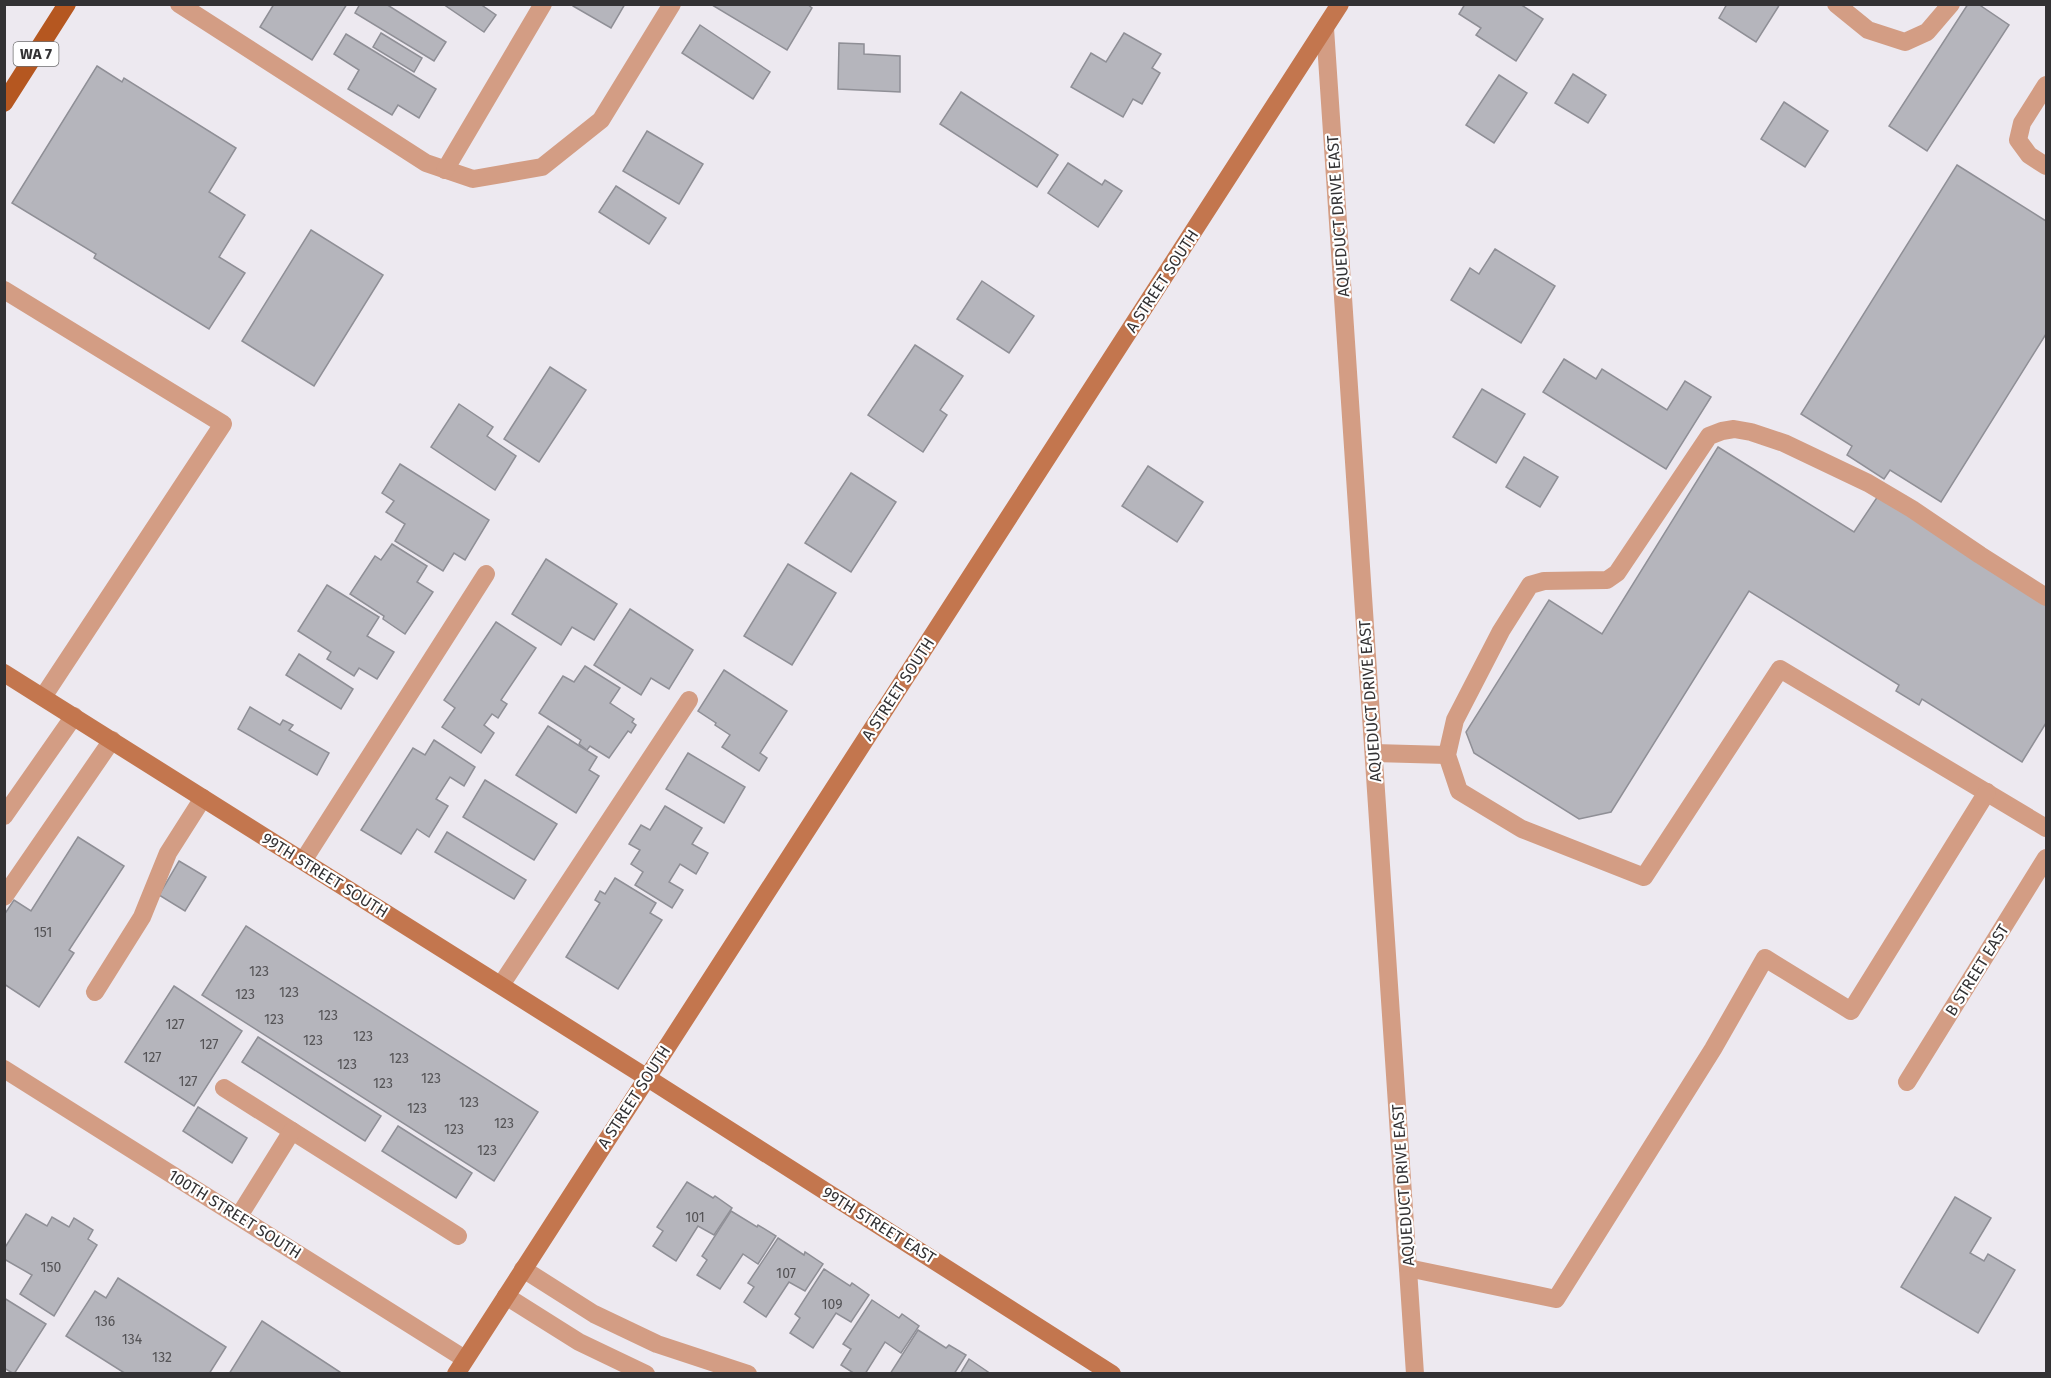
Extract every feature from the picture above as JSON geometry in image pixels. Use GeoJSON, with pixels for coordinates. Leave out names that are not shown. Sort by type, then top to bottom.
{"type":"FeatureCollection","features":[{"type":"Feature","properties":{"kind":"main road","name":"WA 7"},"geometry":{"type":"LineString","coordinates":[[4,103],[11,80],[68,4]]}},
{"type":"Feature","properties":{"kind":"street"},"geometry":{"type":"LineString","coordinates":[[179,4],[426,163],[473,179],[542,166],[601,120],[672,4]]}},
{"type":"Feature","properties":{"kind":"street"},"geometry":{"type":"LineString","coordinates":[[445,170],[543,4]]}},
{"type":"Feature","properties":{"kind":"street","name":"A STREET SOUTH"},"geometry":{"type":"LineString","coordinates":[[461,1366],[1340,4]]}},
{"type":"Feature","properties":{"kind":"street"},"geometry":{"type":"LineString","coordinates":[[1836,4],[1868,30],[1905,42],[1927,32],[1951,4]]}},
{"type":"Feature","properties":{"kind":"street","name":"AQUEDUCT DRIVE EAST"},"geometry":{"type":"LineString","coordinates":[[1326,28],[1415,1374]]}},
{"type":"Feature","properties":{"kind":"street"},"geometry":{"type":"LineString","coordinates":[[2046,85],[2022,123],[2018,140],[2029,155],[2046,166]]}},
{"type":"Feature","properties":{"kind":"street"},"geometry":{"type":"LineString","coordinates":[[4,290],[223,424],[42,697]]}},
{"type":"Feature","properties":{"kind":"street"},"geometry":{"type":"LineString","coordinates":[[2046,597],[1868,483],[1784,443],[1751,432],[1734,429],[1722,431],[1709,436],[1617,573],[1607,580],[1544,581],[1530,585],[1501,631],[1455,720],[1447,755],[1459,791],[1522,829],[1644,876],[1780,669],[2046,828]]}},
{"type":"Feature","properties":{"kind":"street"},"geometry":{"type":"LineString","coordinates":[[303,861],[486,574]]}},
{"type":"Feature","properties":{"kind":"street","name":"99TH STREET SOUTH"},"geometry":{"type":"LineString","coordinates":[[4,672],[646,1077]]}},
{"type":"Feature","properties":{"kind":"street"},"geometry":{"type":"LineString","coordinates":[[501,985],[689,700]]}},
{"type":"Feature","properties":{"kind":"street"},"geometry":{"type":"LineString","coordinates":[[4,816],[74,716]]}},
{"type":"Feature","properties":{"kind":"street"},"geometry":{"type":"LineString","coordinates":[[4,897],[112,740]]}},
{"type":"Feature","properties":{"kind":"street"},"geometry":{"type":"LineString","coordinates":[[1374,753],[1447,755]]}},
{"type":"Feature","properties":{"kind":"street"},"geometry":{"type":"LineString","coordinates":[[1408,1268],[1556,1299],[1713,1049],[1765,958],[1851,1011],[1987,792]]}},
{"type":"Feature","properties":{"kind":"street"},"geometry":{"type":"LineString","coordinates":[[95,993],[142,917],[168,853],[203,798]]}},
{"type":"Feature","properties":{"kind":"street","name":"B STREET EAST"},"geometry":{"type":"LineString","coordinates":[[1907,1082],[2046,858]]}},
{"type":"Feature","properties":{"kind":"street","name":"100TH STREET SOUTH"},"geometry":{"type":"LineString","coordinates":[[4,1069],[238,1216],[461,1366]]}},
{"type":"Feature","properties":{"kind":"street","name":"99TH STREET EAST"},"geometry":{"type":"LineString","coordinates":[[646,1077],[1112,1374]]}},
{"type":"Feature","properties":{"kind":"street"},"geometry":{"type":"LineString","coordinates":[[224,1089],[458,1236]]}},
{"type":"Feature","properties":{"kind":"street"},"geometry":{"type":"LineString","coordinates":[[238,1216],[292,1131]]}},
{"type":"Feature","properties":{"kind":"street"},"geometry":{"type":"LineString","coordinates":[[523,1269],[594,1314],[657,1344],[748,1374]]}},
{"type":"Feature","properties":{"kind":"street"},"geometry":{"type":"LineString","coordinates":[[506,1296],[579,1342],[646,1374]]}},
{"type":"Feature","properties":{"kind":"building"},"geometry":{"type":"Polygon","coordinates":[[[274,4],[347,4],[312,60],[260,27],[274,4]]]}},
{"type":"Feature","properties":{"kind":"building"},"geometry":{"type":"Polygon","coordinates":[[[360,4],[386,4],[446,42],[434,61],[355,13],[360,4]]]}},
{"type":"Feature","properties":{"kind":"building"},"geometry":{"type":"Polygon","coordinates":[[[443,4],[480,4],[496,15],[484,32],[443,4]]]}},
{"type":"Feature","properties":{"kind":"building"},"geometry":{"type":"Polygon","coordinates":[[[573,4],[625,4],[611,28],[573,4]]]}},
{"type":"Feature","properties":{"kind":"building"},"geometry":{"type":"Polygon","coordinates":[[[807,4],[812,8],[787,50],[712,5],[807,4]]]}},
{"type":"Feature","properties":{"kind":"building"},"geometry":{"type":"Polygon","coordinates":[[[1465,4],[1520,4],[1543,19],[1516,61],[1476,35],[1481,28],[1459,14],[1465,4]]]}},
{"type":"Feature","properties":{"kind":"building"},"geometry":{"type":"Polygon","coordinates":[[[1727,4],[1780,4],[1756,42],[1719,18],[1727,4]]]}},
{"type":"Feature","properties":{"kind":"building"},"geometry":{"type":"Polygon","coordinates":[[[1968,4],[1978,4],[2009,25],[1927,151],[1889,126],[1968,4]]]}},
{"type":"Feature","properties":{"kind":"building"},"geometry":{"type":"Polygon","coordinates":[[[700,25],[770,72],[753,99],[682,53],[700,25]]]}},
{"type":"Feature","properties":{"kind":"building"},"geometry":{"type":"Polygon","coordinates":[[[381,33],[422,58],[414,72],[373,47],[381,33]]]}},
{"type":"Feature","properties":{"kind":"building"},"geometry":{"type":"Polygon","coordinates":[[[1124,33],[1161,54],[1152,68],[1160,73],[1142,104],[1133,99],[1123,117],[1071,87],[1091,53],[1106,62],[1124,33]]]}},
{"type":"Feature","properties":{"kind":"building"},"geometry":{"type":"Polygon","coordinates":[[[346,34],[436,89],[419,118],[398,105],[392,115],[348,89],[359,70],[334,54],[346,34]]]}},
{"type":"Feature","properties":{"kind":"building"},"geometry":{"type":"Polygon","coordinates":[[[839,43],[864,44],[864,54],[900,56],[900,92],[838,89],[839,43]]]}},
{"type":"Feature","properties":{"kind":"building"},"geometry":{"type":"Polygon","coordinates":[[[97,66],[122,82],[124,78],[236,148],[209,192],[245,215],[219,257],[245,273],[209,329],[94,258],[96,254],[12,203],[97,66]]]}},
{"type":"Feature","properties":{"kind":"building"},"geometry":{"type":"Polygon","coordinates":[[[1573,74],[1606,95],[1588,123],[1555,103],[1573,74]]]}},
{"type":"Feature","properties":{"kind":"building"},"geometry":{"type":"Polygon","coordinates":[[[1499,75],[1527,93],[1494,143],[1466,125],[1499,75]]]}},
{"type":"Feature","properties":{"kind":"building"},"geometry":{"type":"Polygon","coordinates":[[[961,92],[1058,155],[1037,187],[940,124],[961,92]]]}},
{"type":"Feature","properties":{"kind":"building"},"geometry":{"type":"Polygon","coordinates":[[[1784,102],[1828,131],[1805,167],[1761,139],[1784,102]]]}},
{"type":"Feature","properties":{"kind":"building"},"geometry":{"type":"Polygon","coordinates":[[[647,131],[703,164],[679,204],[623,171],[647,131]]]}},
{"type":"Feature","properties":{"kind":"building"},"geometry":{"type":"Polygon","coordinates":[[[1068,163],[1102,185],[1105,180],[1122,191],[1098,227],[1048,193],[1068,163]]]}},
{"type":"Feature","properties":{"kind":"building"},"geometry":{"type":"Polygon","coordinates":[[[1957,165],[2046,221],[2046,334],[1941,502],[1890,470],[1884,479],[1847,455],[1852,446],[1801,414],[1957,165]]]}},
{"type":"Feature","properties":{"kind":"building"},"geometry":{"type":"Polygon","coordinates":[[[616,186],[666,218],[649,244],[599,212],[616,186]]]}},
{"type":"Feature","properties":{"kind":"building"},"geometry":{"type":"Polygon","coordinates":[[[311,230],[383,275],[314,386],[242,341],[311,230]]]}},
{"type":"Feature","properties":{"kind":"building"},"geometry":{"type":"Polygon","coordinates":[[[1495,249],[1555,286],[1521,343],[1451,300],[1470,268],[1479,274],[1495,249]]]}},
{"type":"Feature","properties":{"kind":"building"},"geometry":{"type":"Polygon","coordinates":[[[982,281],[1034,316],[1009,353],[957,319],[982,281]]]}},
{"type":"Feature","properties":{"kind":"building"},"geometry":{"type":"Polygon","coordinates":[[[915,345],[963,376],[940,410],[947,415],[923,452],[868,415],[915,345]]]}},
{"type":"Feature","properties":{"kind":"building"},"geometry":{"type":"Polygon","coordinates":[[[1564,359],[1596,379],[1602,369],[1667,410],[1685,381],[1711,397],[1666,469],[1543,392],[1564,359]]]}},
{"type":"Feature","properties":{"kind":"building"},"geometry":{"type":"Polygon","coordinates":[[[550,367],[586,390],[539,462],[504,439],[550,367]]]}},
{"type":"Feature","properties":{"kind":"building"},"geometry":{"type":"Polygon","coordinates":[[[1482,389],[1525,414],[1496,463],[1453,437],[1482,389]]]}},
{"type":"Feature","properties":{"kind":"building"},"geometry":{"type":"Polygon","coordinates":[[[459,404],[493,427],[487,436],[516,456],[495,490],[431,447],[459,404]]]}},
{"type":"Feature","properties":{"kind":"building"},"geometry":{"type":"Polygon","coordinates":[[[1718,447],[1854,532],[1878,496],[2046,602],[2046,723],[2022,762],[1922,699],[1919,705],[1896,691],[1899,685],[1749,591],[1611,812],[1579,819],[1474,753],[1466,732],[1549,600],[1602,634],[1718,447]]]}},
{"type":"Feature","properties":{"kind":"building"},"geometry":{"type":"Polygon","coordinates":[[[1524,457],[1558,477],[1540,507],[1506,487],[1524,457]]]}},
{"type":"Feature","properties":{"kind":"building"},"geometry":{"type":"Polygon","coordinates":[[[400,464],[489,520],[465,560],[454,553],[443,571],[395,541],[405,524],[386,512],[394,501],[382,493],[400,464]]]}},
{"type":"Feature","properties":{"kind":"building"},"geometry":{"type":"Polygon","coordinates":[[[1148,466],[1203,502],[1177,542],[1122,506],[1148,466]]]}},
{"type":"Feature","properties":{"kind":"building"},"geometry":{"type":"Polygon","coordinates":[[[851,473],[896,502],[851,572],[805,543],[851,473]]]}},
{"type":"Feature","properties":{"kind":"building"},"geometry":{"type":"Polygon","coordinates":[[[392,544],[427,566],[417,582],[433,592],[405,634],[383,619],[384,616],[350,594],[375,556],[381,560],[392,544]]]}},
{"type":"Feature","properties":{"kind":"building"},"geometry":{"type":"Polygon","coordinates":[[[546,559],[617,604],[594,640],[572,627],[561,645],[512,614],[546,559]]]}},
{"type":"Feature","properties":{"kind":"building"},"geometry":{"type":"Polygon","coordinates":[[[788,564],[836,593],[792,665],[744,636],[788,564]]]}},
{"type":"Feature","properties":{"kind":"building"},"geometry":{"type":"Polygon","coordinates":[[[327,585],[379,617],[367,636],[394,652],[377,679],[359,668],[354,676],[327,659],[331,652],[298,631],[327,585]]]}},
{"type":"Feature","properties":{"kind":"building"},"geometry":{"type":"Polygon","coordinates":[[[630,609],[693,650],[669,689],[651,678],[641,695],[594,665],[630,609]]]}},
{"type":"Feature","properties":{"kind":"building"},"geometry":{"type":"Polygon","coordinates":[[[496,622],[536,648],[501,700],[507,704],[498,718],[492,714],[484,725],[494,733],[481,753],[442,727],[455,708],[444,700],[496,622]]]}},
{"type":"Feature","properties":{"kind":"building"},"geometry":{"type":"Polygon","coordinates":[[[299,654],[353,689],[341,709],[286,675],[299,654]]]}},
{"type":"Feature","properties":{"kind":"building"},"geometry":{"type":"Polygon","coordinates":[[[585,666],[620,688],[610,703],[634,719],[632,722],[636,725],[631,733],[628,731],[609,758],[590,746],[587,750],[579,744],[581,740],[539,713],[563,676],[574,682],[585,666]]]}},
{"type":"Feature","properties":{"kind":"building"},"geometry":{"type":"Polygon","coordinates":[[[724,670],[787,711],[760,753],[767,758],[759,771],[722,747],[730,735],[698,711],[724,670]]]}},
{"type":"Feature","properties":{"kind":"building"},"geometry":{"type":"Polygon","coordinates":[[[250,707],[280,725],[283,720],[293,725],[289,730],[329,753],[317,775],[238,729],[250,707]]]}},
{"type":"Feature","properties":{"kind":"building"},"geometry":{"type":"Polygon","coordinates":[[[548,726],[597,757],[589,770],[599,776],[576,813],[516,775],[548,726]]]}},
{"type":"Feature","properties":{"kind":"building"},"geometry":{"type":"Polygon","coordinates":[[[434,740],[475,767],[464,786],[450,777],[436,799],[448,806],[429,837],[417,829],[401,854],[361,830],[413,748],[425,755],[434,740]]]}},
{"type":"Feature","properties":{"kind":"building"},"geometry":{"type":"Polygon","coordinates":[[[688,753],[745,787],[724,823],[666,789],[688,753]]]}},
{"type":"Feature","properties":{"kind":"building"},"geometry":{"type":"Polygon","coordinates":[[[485,780],[557,824],[534,860],[463,817],[485,780]]]}},
{"type":"Feature","properties":{"kind":"building"},"geometry":{"type":"Polygon","coordinates":[[[665,806],[702,828],[692,844],[708,853],[696,874],[680,864],[669,882],[683,890],[672,908],[635,885],[643,872],[631,864],[640,850],[629,844],[641,825],[650,830],[665,806]]]}},
{"type":"Feature","properties":{"kind":"building"},"geometry":{"type":"Polygon","coordinates":[[[447,832],[526,880],[514,899],[435,852],[447,832]]]}},
{"type":"Feature","properties":{"kind":"building"},"geometry":{"type":"Polygon","coordinates":[[[78,837],[124,866],[69,950],[74,953],[39,1007],[4,984],[4,915],[14,900],[31,911],[78,837]]]}},
{"type":"Feature","properties":{"kind":"building"},"geometry":{"type":"Polygon","coordinates":[[[179,861],[206,877],[185,911],[159,895],[179,861]]]}},
{"type":"Feature","properties":{"kind":"building"},"geometry":{"type":"Polygon","coordinates":[[[615,878],[656,903],[650,913],[662,920],[618,989],[566,957],[600,903],[595,900],[600,891],[605,894],[615,878]]]}},
{"type":"Feature","properties":{"kind":"building"},"geometry":{"type":"Polygon","coordinates":[[[246,926],[538,1112],[494,1181],[202,995],[246,926]]]}},
{"type":"Feature","properties":{"kind":"building"},"geometry":{"type":"Polygon","coordinates":[[[174,986],[242,1031],[194,1106],[125,1062],[174,986]]]}},
{"type":"Feature","properties":{"kind":"building"},"geometry":{"type":"Polygon","coordinates":[[[258,1037],[381,1116],[365,1141],[242,1062],[258,1037]]]}},
{"type":"Feature","properties":{"kind":"building"},"geometry":{"type":"Polygon","coordinates":[[[198,1107],[247,1138],[232,1163],[183,1131],[198,1107]]]}},
{"type":"Feature","properties":{"kind":"building"},"geometry":{"type":"Polygon","coordinates":[[[398,1126],[472,1173],[456,1198],[382,1151],[398,1126]]]}},
{"type":"Feature","properties":{"kind":"building"},"geometry":{"type":"Polygon","coordinates":[[[687,1182],[713,1198],[715,1196],[732,1208],[714,1235],[698,1226],[676,1261],[653,1246],[663,1231],[657,1227],[687,1182]]]}},
{"type":"Feature","properties":{"kind":"building"},"geometry":{"type":"Polygon","coordinates":[[[1955,1197],[1991,1218],[1970,1253],[1984,1261],[1988,1254],[2015,1270],[1978,1333],[1901,1287],[1955,1197]]]}},
{"type":"Feature","properties":{"kind":"building"},"geometry":{"type":"Polygon","coordinates":[[[731,1211],[776,1236],[758,1264],[743,1254],[720,1289],[697,1275],[707,1260],[702,1256],[731,1211]]]}},
{"type":"Feature","properties":{"kind":"building"},"geometry":{"type":"Polygon","coordinates":[[[26,1214],[47,1226],[52,1217],[69,1227],[74,1218],[93,1230],[88,1239],[97,1245],[54,1316],[20,1294],[32,1275],[4,1259],[4,1249],[26,1214]]]}},
{"type":"Feature","properties":{"kind":"building"},"geometry":{"type":"Polygon","coordinates":[[[778,1238],[823,1264],[805,1291],[789,1282],[766,1317],[744,1302],[754,1287],[748,1283],[778,1238]]]}},
{"type":"Feature","properties":{"kind":"building"},"geometry":{"type":"Polygon","coordinates":[[[824,1269],[850,1286],[852,1283],[869,1295],[851,1322],[836,1313],[813,1348],[790,1333],[800,1318],[795,1314],[824,1269]]]}},
{"type":"Feature","properties":{"kind":"building"},"geometry":{"type":"Polygon","coordinates":[[[118,1278],[226,1347],[209,1374],[126,1374],[66,1336],[95,1291],[106,1298],[118,1278]]]}},
{"type":"Feature","properties":{"kind":"building"},"geometry":{"type":"Polygon","coordinates":[[[4,1298],[46,1324],[14,1374],[4,1368],[4,1298]]]}},
{"type":"Feature","properties":{"kind":"building"},"geometry":{"type":"Polygon","coordinates":[[[872,1300],[899,1318],[902,1314],[919,1326],[901,1353],[885,1342],[865,1374],[855,1374],[841,1365],[851,1349],[843,1344],[872,1300]]]}},
{"type":"Feature","properties":{"kind":"building"},"geometry":{"type":"Polygon","coordinates":[[[262,1321],[343,1374],[229,1374],[262,1321]]]}},
{"type":"Feature","properties":{"kind":"building"},"geometry":{"type":"Polygon","coordinates":[[[918,1330],[946,1348],[949,1345],[966,1355],[954,1374],[890,1374],[918,1330]]]}},
{"type":"Feature","properties":{"kind":"building"},"geometry":{"type":"Polygon","coordinates":[[[969,1359],[991,1374],[960,1374],[969,1359]]]}}]}
